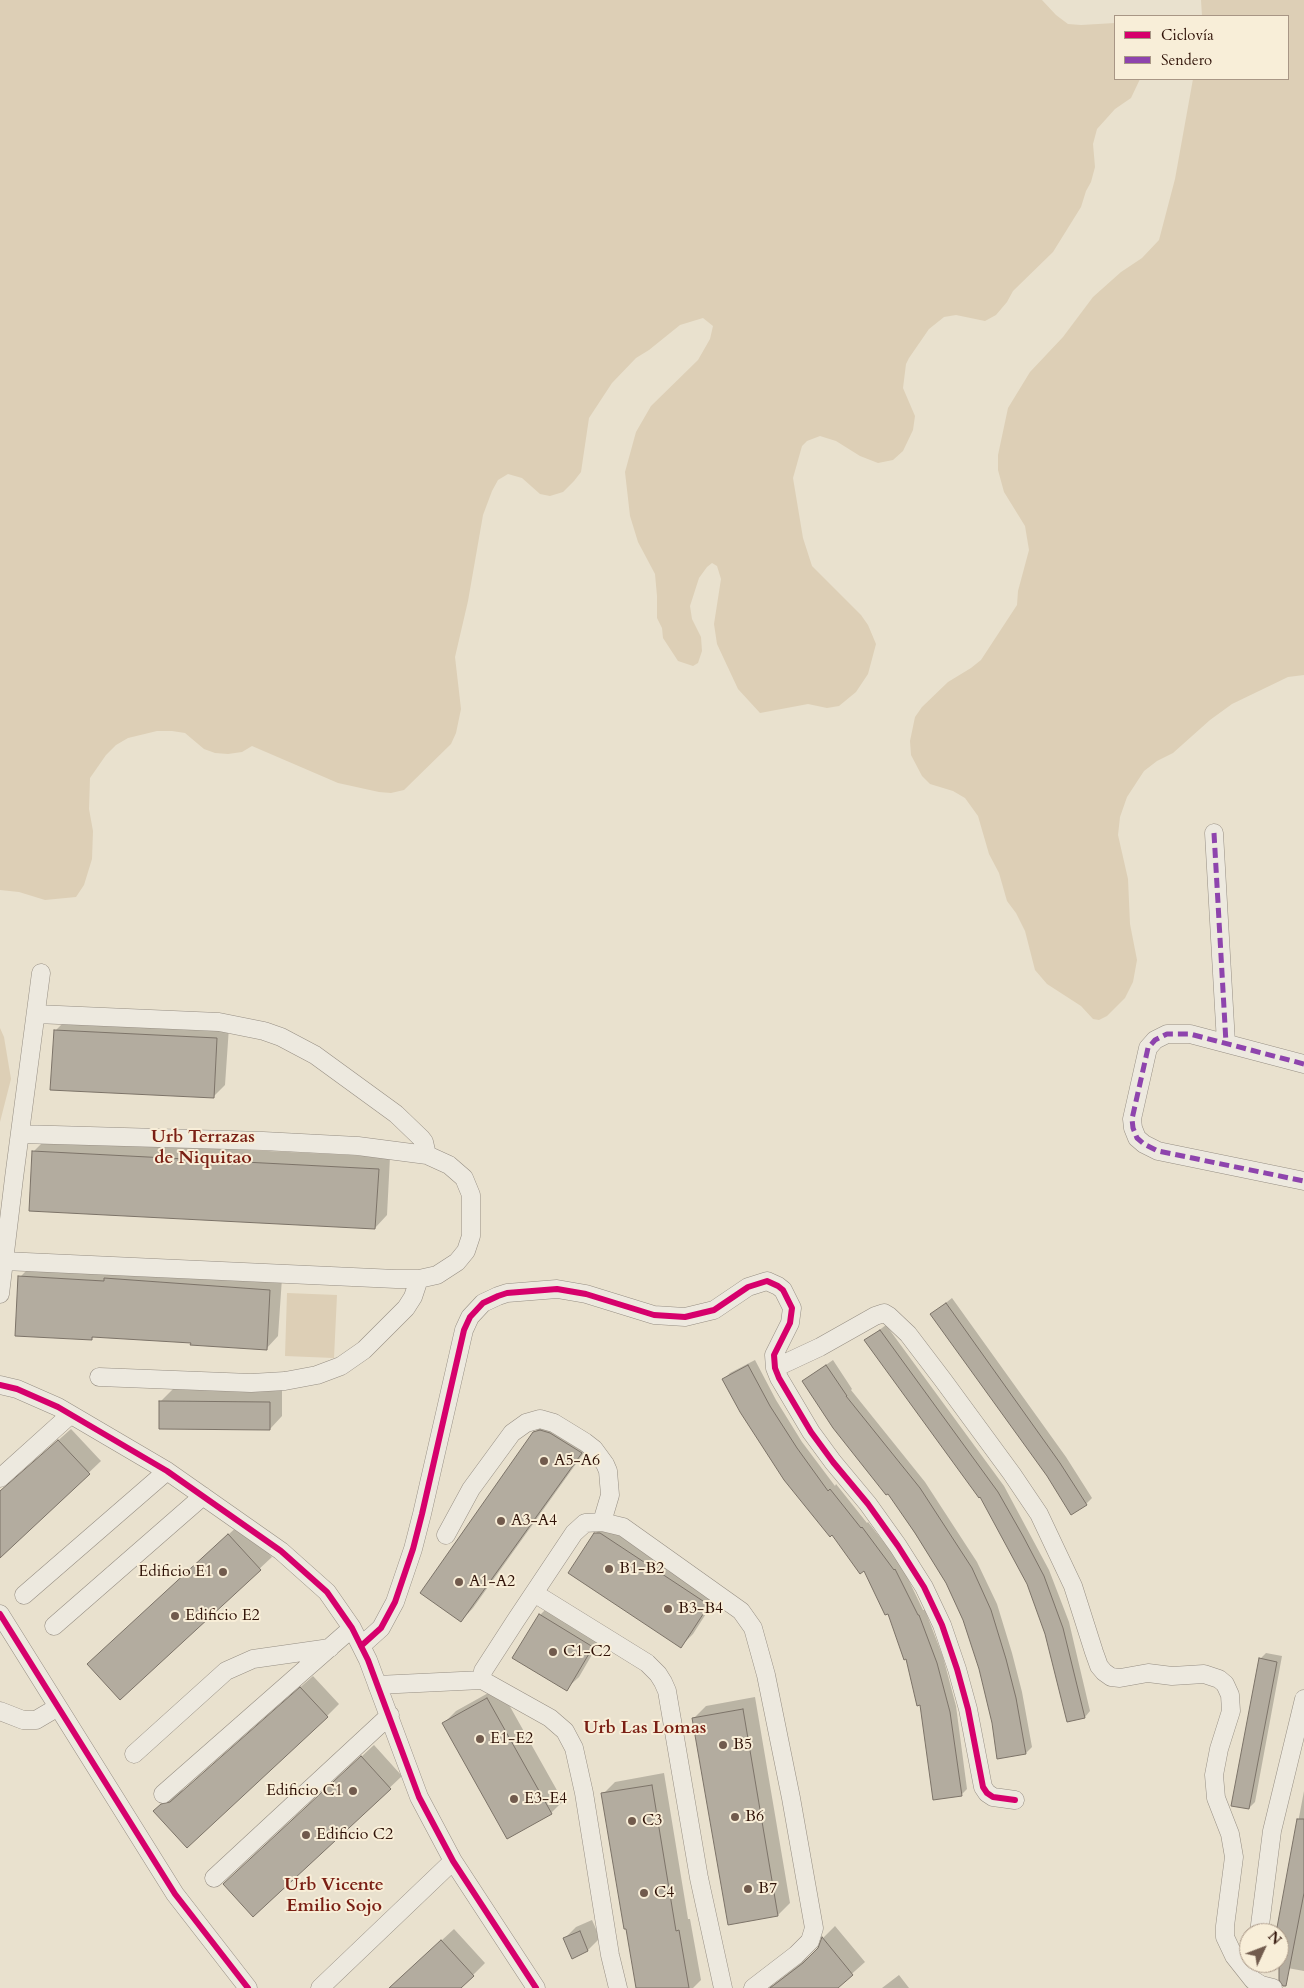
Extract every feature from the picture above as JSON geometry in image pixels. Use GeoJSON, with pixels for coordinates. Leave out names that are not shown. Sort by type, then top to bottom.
{"type":"FeatureCollection","features":[{"type":"Feature","properties":{"kind":"street"},"geometry":{"type":"LineString","coordinates":[[1214,833],[1226,1043]]}},
{"type":"Feature","properties":{"kind":"street"},"geometry":{"type":"LineString","coordinates":[[0,1294],[42,973]]}},
{"type":"Feature","properties":{"kind":"street"},"geometry":{"type":"LineString","coordinates":[[36,1014],[219,1022],[264,1031],[289,1041],[315,1055],[396,1114],[421,1138],[427,1155]]}},
{"type":"Feature","properties":{"kind":"street"},"geometry":{"type":"LineString","coordinates":[[1304,1064],[1226,1043],[1178,1033],[1167,1034],[1152,1043],[1146,1055],[1134,1106],[1132,1124],[1135,1134],[1144,1144],[1158,1151],[1304,1181]]}},
{"type":"Feature","properties":{"kind":"street"},"geometry":{"type":"LineString","coordinates":[[4,1261],[419,1279],[437,1275],[457,1262],[466,1251],[472,1236],[471,1195],[464,1178],[449,1165],[427,1155],[358,1146],[263,1141],[20,1134]]}},
{"type":"Feature","properties":{"kind":"street"},"geometry":{"type":"LineString","coordinates":[[99,1377],[260,1383],[301,1379],[323,1373],[341,1366],[364,1350],[410,1303],[419,1279]]}},
{"type":"Feature","properties":{"kind":"street"},"geometry":{"type":"LineString","coordinates":[[361,1646],[381,1628],[395,1602],[420,1523],[464,1330],[474,1312],[489,1299],[506,1293],[557,1289],[586,1294],[654,1315],[676,1317],[695,1315],[714,1310],[748,1287],[767,1281],[783,1290],[792,1308],[790,1323],[774,1355],[775,1368],[785,1389],[811,1432],[868,1504],[924,1587],[942,1626],[957,1669],[968,1709],[983,1787],[993,1797],[1015,1800]]}},
{"type":"Feature","properties":{"kind":"street"},"geometry":{"type":"LineString","coordinates":[[775,1368],[820,1347],[875,1316],[884,1313],[889,1316],[908,1334],[943,1380],[1039,1514],[1073,1586],[1099,1666],[1104,1672],[1112,1677],[1120,1678],[1148,1673],[1172,1676],[1204,1674],[1219,1679],[1225,1684],[1230,1695],[1231,1710],[1219,1749],[1214,1775],[1216,1798],[1230,1834],[1234,1857],[1224,1926],[1225,1937],[1234,1956],[1239,1960]]}},
{"type":"Feature","properties":{"kind":"street"},"geometry":{"type":"LineString","coordinates":[[0,1385],[17,1389],[58,1407],[167,1471],[281,1551],[327,1592],[352,1628],[361,1646],[390,1715],[419,1797],[453,1861],[532,1986]]}},
{"type":"Feature","properties":{"kind":"street"},"geometry":{"type":"LineString","coordinates":[[0,1478],[70,1415]]}},
{"type":"Feature","properties":{"kind":"street"},"geometry":{"type":"LineString","coordinates":[[446,1536],[478,1477],[512,1433],[526,1422],[540,1420],[554,1423],[585,1442],[594,1449],[605,1464],[610,1483],[610,1496],[602,1522]]}},
{"type":"Feature","properties":{"kind":"street"},"geometry":{"type":"LineString","coordinates":[[24,1595],[167,1471]]}},
{"type":"Feature","properties":{"kind":"street"},"geometry":{"type":"LineString","coordinates":[[54,1626],[203,1496]]}},
{"type":"Feature","properties":{"kind":"street"},"geometry":{"type":"LineString","coordinates":[[482,1680],[483,1671],[486,1666],[579,1527],[585,1523],[602,1522],[623,1527],[732,1604],[748,1620],[756,1638],[766,1675],[792,1798],[814,1928],[810,1941],[796,1955],[753,1988]]}},
{"type":"Feature","properties":{"kind":"street"},"geometry":{"type":"LineString","coordinates":[[534,1593],[647,1663],[663,1682],[668,1700],[699,1878],[723,1988]]}},
{"type":"Feature","properties":{"kind":"street"},"geometry":{"type":"LineString","coordinates":[[0,1614],[176,1894],[248,1988]]}},
{"type":"Feature","properties":{"kind":"street"},"geometry":{"type":"LineString","coordinates":[[163,1794],[352,1628]]}},
{"type":"Feature","properties":{"kind":"street"},"geometry":{"type":"LineString","coordinates":[[134,1754],[226,1671],[253,1659],[330,1648]]}},
{"type":"Feature","properties":{"kind":"street"},"geometry":{"type":"LineString","coordinates":[[377,1685],[482,1680],[550,1718],[558,1724],[570,1739],[584,1793],[610,1955],[618,1988]]}},
{"type":"Feature","properties":{"kind":"street"},"geometry":{"type":"LineString","coordinates":[[1260,1923],[1272,1831],[1304,1699]]}},
{"type":"Feature","properties":{"kind":"street"},"geometry":{"type":"LineString","coordinates":[[0,1711],[23,1720],[36,1720],[58,1707]]}},
{"type":"Feature","properties":{"kind":"street"},"geometry":{"type":"LineString","coordinates":[[214,1878],[390,1715]]}},
{"type":"Feature","properties":{"kind":"street"},"geometry":{"type":"LineString","coordinates":[[320,1988],[453,1861]]}},
{"type":"Feature","properties":{"kind":"street"},"geometry":{"type":"LineString","coordinates":[[1252,1973],[1257,1983],[1272,1988]]}},
{"type":"Feature","properties":{"kind":"shaded area"},"geometry":{"type":"Polygon","coordinates":[[[0,0],[1042,0],[1056,15],[1068,24],[1114,23],[1114,80],[1140,80],[1131,98],[1115,109],[1097,129],[1093,144],[1095,167],[1091,182],[1081,207],[1053,252],[1013,291],[996,315],[985,321],[956,315],[944,317],[929,329],[906,364],[903,388],[915,416],[913,430],[903,451],[893,460],[878,463],[860,456],[836,441],[820,436],[807,441],[802,446],[793,478],[803,538],[812,566],[861,615],[868,625],[876,644],[868,674],[856,692],[839,706],[827,708],[808,704],[760,713],[738,689],[717,644],[714,624],[721,579],[717,566],[712,563],[699,578],[690,606],[692,619],[701,637],[702,651],[698,663],[693,666],[678,661],[663,638],[662,628],[657,618],[655,574],[638,542],[630,516],[625,472],[636,432],[651,406],[698,360],[710,339],[713,326],[703,318],[680,325],[636,358],[612,383],[589,418],[581,472],[563,492],[550,496],[540,494],[522,478],[508,474],[498,480],[483,515],[468,601],[455,657],[461,709],[456,733],[451,744],[404,790],[391,793],[379,792],[338,783],[252,746],[242,752],[215,753],[204,749],[185,733],[157,731],[128,738],[116,745],[106,755],[90,778],[89,809],[93,831],[92,859],[84,885],[76,897],[45,900],[19,892],[0,890],[0,0]]]}},
{"type":"Feature","properties":{"kind":"shaded area"},"geometry":{"type":"Polygon","coordinates":[[[1201,0],[1304,0],[1304,675],[1288,677],[1232,704],[1210,720],[1173,753],[1157,761],[1144,771],[1127,797],[1120,817],[1118,835],[1128,879],[1130,924],[1137,960],[1133,982],[1125,998],[1107,1016],[1099,1020],[1093,1019],[1081,1006],[1047,984],[1035,970],[1025,931],[1016,913],[1007,901],[999,873],[989,854],[978,816],[965,798],[953,791],[930,784],[922,776],[911,755],[910,741],[915,717],[922,707],[948,682],[981,660],[1017,605],[1018,591],[1029,550],[1025,526],[1004,492],[998,470],[998,455],[1008,408],[1030,372],[1063,337],[1093,297],[1121,272],[1142,258],[1159,240],[1175,179],[1193,80],[1289,80],[1289,15],[1202,15],[1201,0]]]}},
{"type":"Feature","properties":{"kind":"shaded area"},"geometry":{"type":"Polygon","coordinates":[[[0,1028],[4,1037],[11,1079],[0,1122],[0,1028]]]}},
{"type":"Feature","properties":{"kind":"shaded area"},"geometry":{"type":"Polygon","coordinates":[[[287,1293],[337,1295],[334,1358],[285,1356],[287,1293]]]}},
{"type":"Feature","properties":{"kind":"building"},"geometry":{"type":"Polygon","coordinates":[[[54,1030],[217,1038],[214,1098],[50,1090],[54,1030]]]}},
{"type":"Feature","properties":{"kind":"building"},"geometry":{"type":"Polygon","coordinates":[[[32,1151],[379,1169],[375,1229],[29,1211],[32,1151]]]}},
{"type":"Feature","properties":{"kind":"building"},"geometry":{"type":"Polygon","coordinates":[[[18,1276],[104,1281],[104,1278],[270,1290],[267,1350],[92,1337],[92,1340],[15,1336],[18,1276]]]}},
{"type":"Feature","properties":{"kind":"building"},"geometry":{"type":"Polygon","coordinates":[[[946,1303],[1060,1463],[1087,1505],[1071,1515],[1047,1476],[930,1314],[946,1303]]]}},
{"type":"Feature","properties":{"kind":"building"},"geometry":{"type":"Polygon","coordinates":[[[880,1330],[998,1492],[1023,1536],[1044,1576],[1063,1628],[1085,1718],[1067,1722],[1045,1634],[1027,1584],[980,1497],[864,1340],[880,1330]]]}},
{"type":"Feature","properties":{"kind":"building"},"geometry":{"type":"Polygon","coordinates":[[[748,1365],[770,1406],[797,1448],[828,1491],[830,1489],[895,1569],[919,1615],[937,1663],[950,1712],[962,1796],[933,1800],[920,1705],[917,1706],[906,1659],[904,1660],[888,1614],[885,1615],[864,1571],[860,1574],[832,1535],[830,1537],[784,1480],[740,1412],[722,1379],[748,1365]]]}},
{"type":"Feature","properties":{"kind":"building"},"geometry":{"type":"Polygon","coordinates":[[[826,1365],[846,1396],[920,1488],[972,1568],[991,1610],[1006,1659],[1016,1698],[1026,1754],[997,1759],[992,1723],[979,1669],[963,1620],[946,1583],[888,1494],[886,1495],[833,1428],[802,1381],[826,1365]]]}},
{"type":"Feature","properties":{"kind":"building"},"geometry":{"type":"Polygon","coordinates":[[[159,1401],[270,1402],[270,1430],[159,1429],[159,1401]]]}},
{"type":"Feature","properties":{"kind":"building"},"geometry":{"type":"Polygon","coordinates":[[[540,1430],[550,1433],[582,1453],[461,1622],[420,1593],[533,1432],[540,1430]]]}},
{"type":"Feature","properties":{"kind":"building"},"geometry":{"type":"Polygon","coordinates":[[[58,1440],[90,1474],[0,1558],[0,1491],[58,1440]]]}},
{"type":"Feature","properties":{"kind":"building"},"geometry":{"type":"Polygon","coordinates":[[[594,1533],[600,1533],[709,1605],[681,1648],[568,1573],[594,1533]]]}},
{"type":"Feature","properties":{"kind":"building"},"geometry":{"type":"Polygon","coordinates":[[[228,1534],[261,1570],[120,1700],[87,1664],[228,1534]]]}},
{"type":"Feature","properties":{"kind":"building","name":"C1-C2"},"geometry":{"type":"Polygon","coordinates":[[[539,1614],[593,1647],[567,1691],[512,1658],[539,1614]]]}},
{"type":"Feature","properties":{"kind":"building"},"geometry":{"type":"Polygon","coordinates":[[[1259,1658],[1277,1662],[1249,1809],[1231,1806],[1259,1658]]]}},
{"type":"Feature","properties":{"kind":"building"},"geometry":{"type":"Polygon","coordinates":[[[300,1687],[328,1717],[187,1848],[153,1811],[161,1804],[170,1802],[300,1687]]]}},
{"type":"Feature","properties":{"kind":"building"},"geometry":{"type":"Polygon","coordinates":[[[487,1698],[552,1814],[507,1839],[442,1723],[487,1698]]]}},
{"type":"Feature","properties":{"kind":"building"},"geometry":{"type":"Polygon","coordinates":[[[743,1709],[778,1916],[728,1925],[692,1718],[743,1709]]]}},
{"type":"Feature","properties":{"kind":"building"},"geometry":{"type":"Polygon","coordinates":[[[361,1756],[391,1789],[253,1917],[223,1884],[361,1756]]]}},
{"type":"Feature","properties":{"kind":"building"},"geometry":{"type":"Polygon","coordinates":[[[652,1785],[676,1931],[679,1930],[689,1988],[636,1988],[626,1929],[624,1929],[601,1793],[652,1785]]]}},
{"type":"Feature","properties":{"kind":"building"},"geometry":{"type":"Polygon","coordinates":[[[1297,1819],[1304,1819],[1304,1893],[1289,1970],[1289,1923],[1278,1923],[1297,1819]]]}},
{"type":"Feature","properties":{"kind":"building"},"geometry":{"type":"Polygon","coordinates":[[[580,1931],[588,1951],[572,1959],[563,1938],[580,1931]]]}},
{"type":"Feature","properties":{"kind":"building"},"geometry":{"type":"Polygon","coordinates":[[[822,1937],[853,1975],[838,1988],[770,1988],[803,1963],[818,1948],[822,1937]]]}},
{"type":"Feature","properties":{"kind":"building"},"geometry":{"type":"Polygon","coordinates":[[[441,1940],[474,1976],[461,1988],[389,1988],[441,1940]]]}},
{"type":"Feature","properties":{"kind":"building"},"geometry":{"type":"Polygon","coordinates":[[[1279,1973],[1289,1973],[1286,1986],[1283,1986],[1279,1980],[1279,1973]]]}},
{"type":"Feature","properties":{"kind":"marked path"},"geometry":{"type":"LineString","coordinates":[[1214,833],[1226,1043]]}},
{"type":"Feature","properties":{"kind":"marked path"},"geometry":{"type":"LineString","coordinates":[[1304,1064],[1190,1034],[1167,1034],[1155,1040],[1148,1048],[1132,1119],[1137,1138],[1158,1151],[1304,1181]]}},
{"type":"Feature","properties":{"kind":"cycle path"},"geometry":{"type":"LineString","coordinates":[[361,1646],[381,1628],[395,1602],[413,1549],[422,1514],[464,1330],[470,1317],[483,1303],[507,1293],[557,1289],[586,1294],[654,1315],[685,1317],[714,1310],[748,1287],[767,1281],[783,1290],[792,1308],[790,1323],[774,1355],[775,1368],[779,1378],[811,1432],[868,1504],[924,1587],[942,1625],[957,1669],[968,1709],[983,1787],[993,1797],[1015,1800]]}},
{"type":"Feature","properties":{"kind":"cycle path"},"geometry":{"type":"LineString","coordinates":[[0,1385],[17,1389],[58,1407],[167,1471],[281,1551],[327,1592],[352,1628],[368,1660],[419,1797],[453,1861],[536,1988]]}},
{"type":"Feature","properties":{"kind":"cycle path"},"geometry":{"type":"LineString","coordinates":[[0,1614],[175,1894],[248,1988]]}},
{"type":"Feature","properties":{"kind":"place","name":"A5-A6"},"geometry":{"type":"Point","coordinates":[544,1461]}},
{"type":"Feature","properties":{"kind":"place","name":"A3-A4"},"geometry":{"type":"Point","coordinates":[501,1521]}},
{"type":"Feature","properties":{"kind":"place","name":"B1-B2"},"geometry":{"type":"Point","coordinates":[609,1569]}},
{"type":"Feature","properties":{"kind":"place","name":"Edificio E1"},"geometry":{"type":"Point","coordinates":[223,1572]}},
{"type":"Feature","properties":{"kind":"place","name":"A1-A2"},"geometry":{"type":"Point","coordinates":[459,1582]}},
{"type":"Feature","properties":{"kind":"place","name":"B3-B4"},"geometry":{"type":"Point","coordinates":[668,1609]}},
{"type":"Feature","properties":{"kind":"place","name":"Edificio E2"},"geometry":{"type":"Point","coordinates":[175,1616]}},
{"type":"Feature","properties":{"kind":"place","name":"C1-C2"},"geometry":{"type":"Point","coordinates":[553,1652]}},
{"type":"Feature","properties":{"kind":"place","name":"E1-E2"},"geometry":{"type":"Point","coordinates":[480,1739]}},
{"type":"Feature","properties":{"kind":"place","name":"B5"},"geometry":{"type":"Point","coordinates":[723,1745]}},
{"type":"Feature","properties":{"kind":"place","name":"Edificio C1"},"geometry":{"type":"Point","coordinates":[353,1791]}},
{"type":"Feature","properties":{"kind":"place","name":"E3-E4"},"geometry":{"type":"Point","coordinates":[514,1799]}},
{"type":"Feature","properties":{"kind":"place","name":"B6"},"geometry":{"type":"Point","coordinates":[735,1817]}},
{"type":"Feature","properties":{"kind":"place","name":"C3"},"geometry":{"type":"Point","coordinates":[632,1821]}},
{"type":"Feature","properties":{"kind":"place","name":"Edificio C2"},"geometry":{"type":"Point","coordinates":[306,1835]}},
{"type":"Feature","properties":{"kind":"place","name":"B7"},"geometry":{"type":"Point","coordinates":[748,1889]}},
{"type":"Feature","properties":{"kind":"place","name":"C4"},"geometry":{"type":"Point","coordinates":[644,1893]}},
{"type":"Feature","properties":{"kind":"district","name":"Urb Terrazas de Niquitao"},"geometry":{"type":"Point","coordinates":[203,1148]}},
{"type":"Feature","properties":{"kind":"district","name":"Urb Las Lomas"},"geometry":{"type":"Point","coordinates":[645,1729]}},
{"type":"Feature","properties":{"kind":"district","name":"Urb Vicente Emilio Sojo"},"geometry":{"type":"Point","coordinates":[334,1896]}}]}
